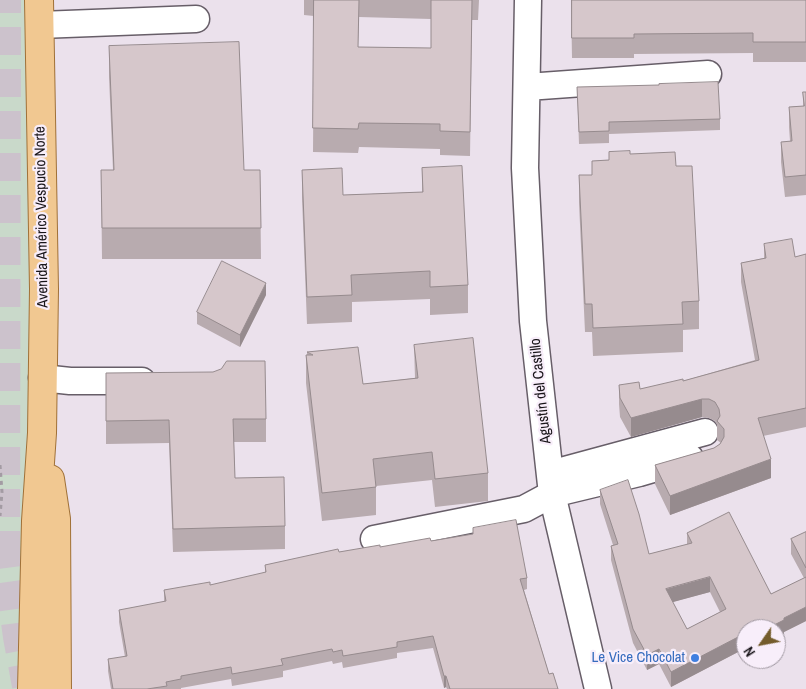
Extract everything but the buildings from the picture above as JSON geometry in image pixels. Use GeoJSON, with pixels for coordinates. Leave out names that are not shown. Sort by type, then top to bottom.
{"type":"FeatureCollection","features":[{"type":"Feature","properties":{"kind":"main road","name":"Avenida Américo Vespucio Norte"},"geometry":{"type":"LineString","coordinates":[[32,689],[36,521],[42,433],[44,289],[40,13]]}},
{"type":"Feature","properties":{"kind":"main road","name":"Avenida Américo Vespucio Norte"},"geometry":{"type":"LineString","coordinates":[[42,433],[56,519],[57,689]]}},
{"type":"Feature","properties":{"kind":"street","name":"Agustín del Castillo"},"geometry":{"type":"LineString","coordinates":[[528,0],[525,168],[533,321],[551,484],[598,689]]}},
{"type":"Feature","properties":{"kind":"street"},"geometry":{"type":"LineString","coordinates":[[40,13],[196,19]]}},
{"type":"Feature","properties":{"kind":"street"},"geometry":{"type":"LineString","coordinates":[[527,87],[708,74]]}},
{"type":"Feature","properties":{"kind":"street"},"geometry":{"type":"LineString","coordinates":[[42,378],[70,381],[164,380]]}},
{"type":"Feature","properties":{"kind":"street"},"geometry":{"type":"LineString","coordinates":[[374,539],[524,509],[551,484],[639,473],[707,442]]}},
{"type":"Feature","properties":{"kind":"path"},"geometry":{"type":"LineString","coordinates":[[0,465],[2,492],[0,516]]}},
{"type":"Feature","properties":{"kind":"green space"},"geometry":{"type":"Polygon","coordinates":[[[0,0],[34,0],[32,449],[18,689],[0,689],[0,0]]]}},
{"type":"Feature","properties":{"kind":"tunnel"},"geometry":{"type":"LineString","coordinates":[[6,559],[7,0]]}},
{"type":"Feature","properties":{"kind":"tunnel"},"geometry":{"type":"LineString","coordinates":[[4,540],[17,637],[26,686]]}},
{"type":"Feature","properties":{"kind":"place","name":"Le Vice Chocolat"},"geometry":{"type":"Point","coordinates":[695,658]}}]}
